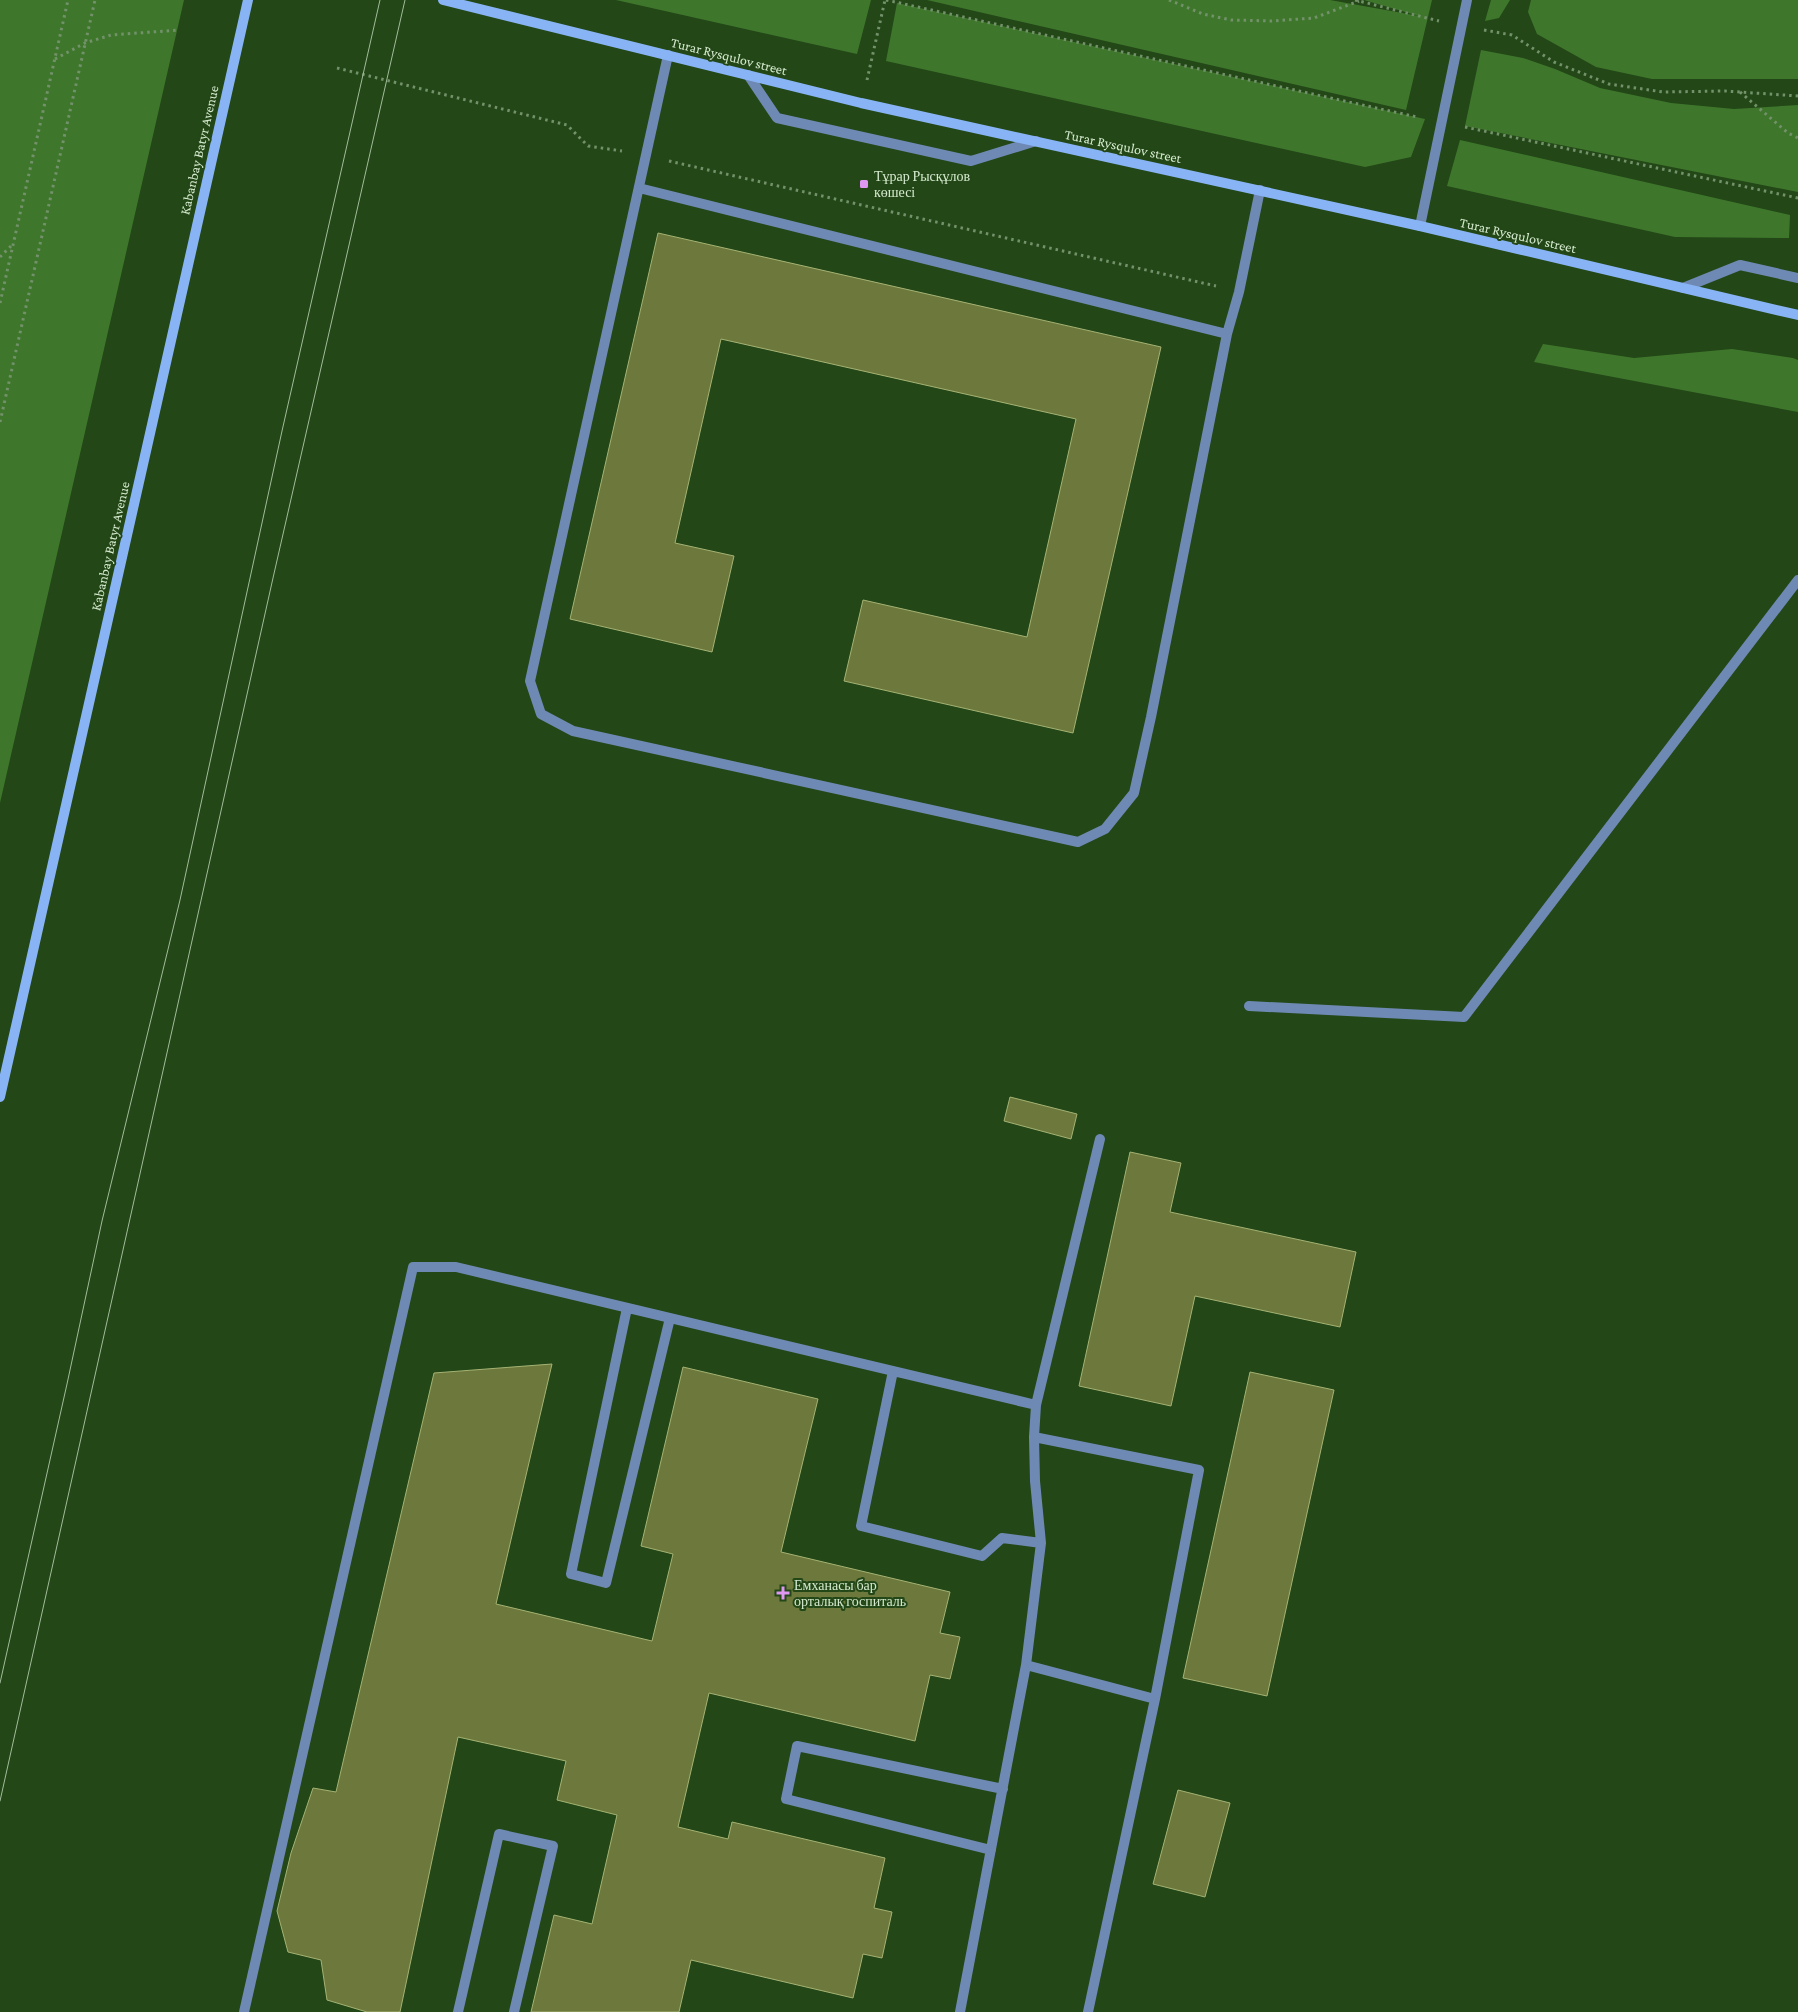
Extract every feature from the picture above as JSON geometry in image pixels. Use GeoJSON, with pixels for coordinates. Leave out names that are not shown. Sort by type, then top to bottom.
{"type":"FeatureCollection","features":[{"type":"Feature","properties":{"kind":"street","name":"Kabanbay Batyr Avenue"},"geometry":{"type":"LineString","coordinates":[[0,1097],[248,0]]}},
{"type":"Feature","properties":{"kind":"street","name":"Turar Rysqulov street"},"geometry":{"type":"LineString","coordinates":[[443,0],[861,103],[1420,226],[1798,315]]}},
{"type":"Feature","properties":{"kind":"street"},"geometry":{"type":"LineString","coordinates":[[1420,226],[1467,0]]}},
{"type":"Feature","properties":{"kind":"street"},"geometry":{"type":"LineString","coordinates":[[668,55],[530,681],[540,714],[572,731],[1078,842],[1105,829],[1134,793],[1153,708],[1226,334],[1239,292],[1260,190]]}},
{"type":"Feature","properties":{"kind":"street"},"geometry":{"type":"LineString","coordinates":[[748,75],[777,118],[971,161],[1036,141]]}},
{"type":"Feature","properties":{"kind":"street"},"geometry":{"type":"LineString","coordinates":[[638,188],[1226,334]]}},
{"type":"Feature","properties":{"kind":"street"},"geometry":{"type":"LineString","coordinates":[[1683,288],[1740,265],[1798,278]]}},
{"type":"Feature","properties":{"kind":"street"},"geometry":{"type":"LineString","coordinates":[[1249,1006],[1464,1017],[1798,580]]}},
{"type":"Feature","properties":{"kind":"street"},"geometry":{"type":"LineString","coordinates":[[960,2012],[1026,1665],[1041,1543],[1035,1481],[1034,1437],[1036,1405],[1100,1139]]}},
{"type":"Feature","properties":{"kind":"street"},"geometry":{"type":"LineString","coordinates":[[244,2012],[413,1267],[456,1267],[1036,1405]]}},
{"type":"Feature","properties":{"kind":"street"},"geometry":{"type":"LineString","coordinates":[[627,1308],[571,1574],[606,1583],[670,1318]]}},
{"type":"Feature","properties":{"kind":"street"},"geometry":{"type":"LineString","coordinates":[[893,1371],[861,1526],[982,1556],[1002,1538],[1041,1543]]}},
{"type":"Feature","properties":{"kind":"street"},"geometry":{"type":"LineString","coordinates":[[1034,1437],[1199,1470],[1155,1699],[1088,2012]]}},
{"type":"Feature","properties":{"kind":"street"},"geometry":{"type":"LineString","coordinates":[[1026,1665],[1155,1699]]}},
{"type":"Feature","properties":{"kind":"street"},"geometry":{"type":"LineString","coordinates":[[991,1850],[786,1799],[797,1746],[1003,1789]]}},
{"type":"Feature","properties":{"kind":"street"},"geometry":{"type":"LineString","coordinates":[[458,2012],[499,1834],[553,1846],[514,2012]]}},
{"type":"Feature","properties":{"kind":"path"},"geometry":{"type":"LineString","coordinates":[[0,303],[68,0]]}},
{"type":"Feature","properties":{"kind":"path"},"geometry":{"type":"LineString","coordinates":[[0,422],[94,0]]}},
{"type":"Feature","properties":{"kind":"path"},"geometry":{"type":"LineString","coordinates":[[861,103],[886,0],[1798,198]]}},
{"type":"Feature","properties":{"kind":"path"},"geometry":{"type":"LineString","coordinates":[[1169,0],[1203,14],[1231,20],[1272,21],[1314,18],[1359,1]]}},
{"type":"Feature","properties":{"kind":"path"},"geometry":{"type":"LineString","coordinates":[[1355,0],[1512,36],[1554,62],[1608,84],[1663,92],[1739,92],[1798,96]]}},
{"type":"Feature","properties":{"kind":"path"},"geometry":{"type":"LineString","coordinates":[[55,59],[85,43],[111,36],[179,30]]}},
{"type":"Feature","properties":{"kind":"path"},"geometry":{"type":"LineString","coordinates":[[337,68],[567,126],[588,146],[646,156],[1239,292]]}},
{"type":"Feature","properties":{"kind":"path"},"geometry":{"type":"LineString","coordinates":[[1739,92],[1788,134],[1798,138]]}},
{"type":"Feature","properties":{"kind":"path"},"geometry":{"type":"LineString","coordinates":[[0,256],[13,244]]}},
{"type":"Feature","properties":{"kind":"green space"},"geometry":{"type":"Polygon","coordinates":[[[0,0],[184,0],[0,803],[0,0]]]}},
{"type":"Feature","properties":{"kind":"green space"},"geometry":{"type":"Polygon","coordinates":[[[616,0],[871,0],[857,54],[616,0]]]}},
{"type":"Feature","properties":{"kind":"green space"},"geometry":{"type":"Polygon","coordinates":[[[927,0],[1330,0],[1419,16],[1364,0],[1432,0],[1406,110],[927,0]]]}},
{"type":"Feature","properties":{"kind":"green space"},"geometry":{"type":"Polygon","coordinates":[[[1491,0],[1510,0],[1499,18],[1485,21],[1491,0]]]}},
{"type":"Feature","properties":{"kind":"green space"},"geometry":{"type":"Polygon","coordinates":[[[1531,0],[1798,0],[1798,79],[1652,79],[1596,67],[1537,34],[1528,12],[1531,0]]]}},
{"type":"Feature","properties":{"kind":"green space"},"geometry":{"type":"Polygon","coordinates":[[[897,3],[1425,119],[1411,157],[1365,167],[886,61],[897,3]]]}},
{"type":"Feature","properties":{"kind":"green space"},"geometry":{"type":"Polygon","coordinates":[[[1481,50],[1523,58],[1600,88],[1671,103],[1734,109],[1798,105],[1798,192],[1465,126],[1481,50]]]}},
{"type":"Feature","properties":{"kind":"green space"},"geometry":{"type":"Polygon","coordinates":[[[1460,140],[1790,215],[1789,238],[1675,237],[1447,186],[1460,140]]]}},
{"type":"Feature","properties":{"kind":"green space"},"geometry":{"type":"Polygon","coordinates":[[[1543,344],[1634,358],[1732,349],[1793,358],[1798,360],[1798,412],[1534,362],[1543,344]]]}},
{"type":"Feature","properties":{"kind":"building"},"geometry":{"type":"Polygon","coordinates":[[[658,233],[1161,347],[1073,733],[844,681],[863,600],[1027,637],[1076,419],[721,339],[675,543],[734,556],[712,652],[570,619],[658,233]]]}},
{"type":"Feature","properties":{"kind":"building"},"geometry":{"type":"Polygon","coordinates":[[[1010,1097],[1077,1114],[1071,1139],[1004,1121],[1010,1097]]]}},
{"type":"Feature","properties":{"kind":"building"},"geometry":{"type":"Polygon","coordinates":[[[1130,1152],[1181,1163],[1170,1212],[1356,1252],[1340,1327],[1195,1296],[1171,1406],[1079,1386],[1130,1152]]]}},
{"type":"Feature","properties":{"kind":"building"},"geometry":{"type":"Polygon","coordinates":[[[552,1364],[496,1604],[652,1641],[673,1554],[641,1546],[683,1367],[818,1399],[781,1552],[950,1592],[940,1633],[960,1637],[950,1679],[930,1675],[915,1741],[709,1693],[678,1827],[728,1839],[732,1822],[885,1858],[874,1908],[892,1912],[882,1958],[863,1954],[853,1998],[691,1960],[679,2012],[531,2012],[554,1915],[592,1924],[617,1815],[557,1800],[566,1761],[458,1737],[400,2012],[367,2012],[327,2000],[321,1960],[288,1952],[277,1911],[291,1853],[313,1788],[336,1792],[434,1373],[552,1364]]]}},
{"type":"Feature","properties":{"kind":"building"},"geometry":{"type":"Polygon","coordinates":[[[1250,1372],[1334,1390],[1267,1696],[1183,1678],[1250,1372]]]}},
{"type":"Feature","properties":{"kind":"building"},"geometry":{"type":"Polygon","coordinates":[[[1178,1790],[1230,1803],[1205,1897],[1153,1884],[1178,1790]]]}},
{"type":"Feature","properties":{"kind":"tram line"},"geometry":{"type":"LineString","coordinates":[[0,1683],[102,1221],[180,900],[282,431],[380,0]]}},
{"type":"Feature","properties":{"kind":"tram line"},"geometry":{"type":"LineString","coordinates":[[0,1801],[273,578],[405,0]]}},
{"type":"Feature","properties":{"kind":"place","name":"Тұрар Рысқұлов көшесі"},"geometry":{"type":"Point","coordinates":[864,184]}},
{"type":"Feature","properties":{"kind":"place","name":"Емханасы бар орталық госпиталь"},"geometry":{"type":"Point","coordinates":[783,1593]}}]}
